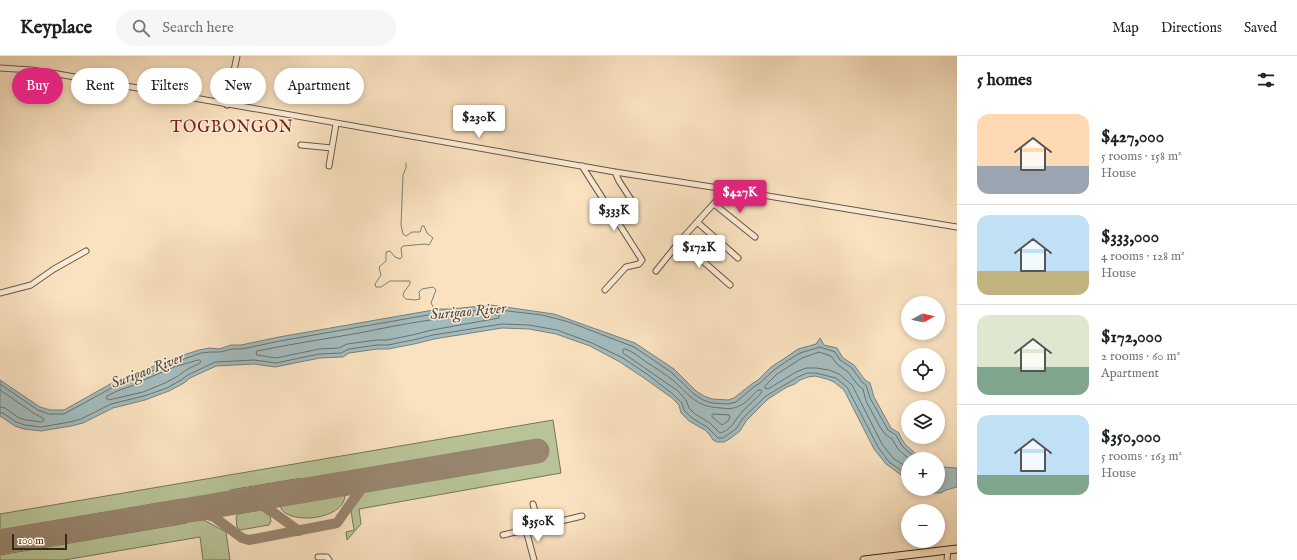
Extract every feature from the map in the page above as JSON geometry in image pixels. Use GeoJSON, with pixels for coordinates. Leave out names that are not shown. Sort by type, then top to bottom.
{"type":"FeatureCollection","features":[{"type":"Feature","properties":{"kind":"highway"},"geometry":{"type":"LineString","coordinates":[[864,560],[957,549]]}},
{"type":"Feature","properties":{"kind":"street"},"geometry":{"type":"LineString","coordinates":[[227,105],[237,56]]}},
{"type":"Feature","properties":{"kind":"street"},"geometry":{"type":"LineString","coordinates":[[0,68],[38,71],[615,172],[957,227]]}},
{"type":"Feature","properties":{"kind":"street"},"geometry":{"type":"LineString","coordinates":[[329,166],[336,124]]}},
{"type":"Feature","properties":{"kind":"street"},"geometry":{"type":"LineString","coordinates":[[301,145],[332,148]]}},
{"type":"Feature","properties":{"kind":"street"},"geometry":{"type":"LineString","coordinates":[[582,166],[642,260],[639,264],[626,267],[605,290]]}},
{"type":"Feature","properties":{"kind":"street"},"geometry":{"type":"LineString","coordinates":[[615,172],[632,201]]}},
{"type":"Feature","properties":{"kind":"street"},"geometry":{"type":"LineString","coordinates":[[656,270],[720,197],[722,188]]}},
{"type":"Feature","properties":{"kind":"street"},"geometry":{"type":"LineString","coordinates":[[714,204],[755,237]]}},
{"type":"Feature","properties":{"kind":"street"},"geometry":{"type":"LineString","coordinates":[[697,222],[738,258]]}},
{"type":"Feature","properties":{"kind":"street"},"geometry":{"type":"LineString","coordinates":[[680,241],[730,285]]}},
{"type":"Feature","properties":{"kind":"street"},"geometry":{"type":"LineString","coordinates":[[0,293],[31,285],[54,268],[86,251]]}},
{"type":"Feature","properties":{"kind":"street"},"geometry":{"type":"LineString","coordinates":[[533,504],[539,527]]}},
{"type":"Feature","properties":{"kind":"street"},"geometry":{"type":"LineString","coordinates":[[503,535],[582,516]]}},
{"type":"Feature","properties":{"kind":"street"},"geometry":{"type":"LineString","coordinates":[[526,530],[534,560]]}},
{"type":"Feature","properties":{"kind":"street"},"geometry":{"type":"LineString","coordinates":[[946,560],[948,550]]}},
{"type":"Feature","properties":{"kind":"street"},"geometry":{"type":"LineString","coordinates":[[318,557],[327,557],[329,560]]}},
{"type":"Feature","properties":{"kind":"green space"},"geometry":{"type":"Polygon","coordinates":[[[553,420],[561,473],[359,509],[361,524],[347,540],[346,532],[354,530],[351,511],[367,489],[538,460],[535,441],[302,480],[301,478],[230,490],[230,494],[183,502],[182,499],[0,530],[0,514],[553,420]]]}},
{"type":"Feature","properties":{"kind":"green space"},"geometry":{"type":"Polygon","coordinates":[[[341,494],[345,497],[342,504],[327,515],[306,518],[296,517],[287,514],[281,509],[281,506],[305,502],[305,500],[341,494]]]}},
{"type":"Feature","properties":{"kind":"green space"},"geometry":{"type":"Polygon","coordinates":[[[261,510],[270,516],[271,521],[269,525],[240,530],[237,527],[236,517],[238,514],[261,510]]]}},
{"type":"Feature","properties":{"kind":"green space"},"geometry":{"type":"Polygon","coordinates":[[[193,518],[194,521],[204,520],[226,532],[230,560],[203,560],[200,537],[64,560],[0,560],[0,555],[187,523],[187,519],[193,518]]]}},
{"type":"Feature","properties":{"kind":"water","name":"Surigao River"},"geometry":{"type":"Polygon","coordinates":[[[491,305],[554,314],[635,343],[674,369],[696,391],[712,399],[728,400],[734,398],[758,380],[771,367],[798,349],[816,344],[820,338],[824,345],[837,348],[843,358],[854,365],[865,380],[870,383],[874,397],[891,428],[899,433],[901,444],[905,444],[914,452],[901,452],[901,475],[886,464],[874,449],[844,390],[834,382],[815,376],[800,380],[768,399],[746,421],[740,431],[724,442],[717,442],[713,440],[705,430],[689,421],[681,413],[679,405],[672,398],[620,362],[590,346],[556,334],[529,329],[502,328],[434,339],[388,349],[349,353],[343,357],[320,358],[275,367],[254,364],[216,366],[190,378],[169,391],[145,400],[113,408],[83,423],[41,431],[24,429],[15,426],[0,416],[0,380],[40,407],[50,410],[64,410],[114,382],[171,359],[199,350],[210,348],[219,349],[231,345],[241,345],[439,309],[491,305]]]}},
{"type":"Feature","properties":{"kind":"water"},"geometry":{"type":"Polygon","coordinates":[[[945,467],[957,468],[957,487],[946,490],[945,467]]]}},
{"type":"Feature","properties":{"kind":"waterway","name":"Surigao River"},"geometry":{"type":"LineString","coordinates":[[406,163],[406,168],[403,175],[401,225],[403,234],[406,236],[412,232],[420,232],[422,226],[424,226],[427,233],[433,238],[429,245],[403,246],[401,248],[402,257],[400,259],[395,257],[390,251],[386,252],[386,261],[379,267],[381,275],[375,284],[376,287],[381,287],[390,281],[410,281],[410,284],[403,296],[406,299],[415,300],[420,299],[419,292],[422,289],[433,287],[436,290],[431,303],[435,310]]}},
{"type":"Feature","properties":{"kind":"taxiway"},"geometry":{"type":"LineString","coordinates":[[193,510],[214,517],[242,538],[249,540],[337,523],[367,480]]}},
{"type":"Feature","properties":{"kind":"taxiway"},"geometry":{"type":"LineString","coordinates":[[255,499],[299,531]]}},
{"type":"Feature","properties":{"kind":"runway"},"geometry":{"type":"LineString","coordinates":[[0,542],[537,451]]}},
{"type":"Feature","properties":{"kind":"district","name":"TOGBONGON"},"geometry":{"type":"Point","coordinates":[232,126]}}]}
